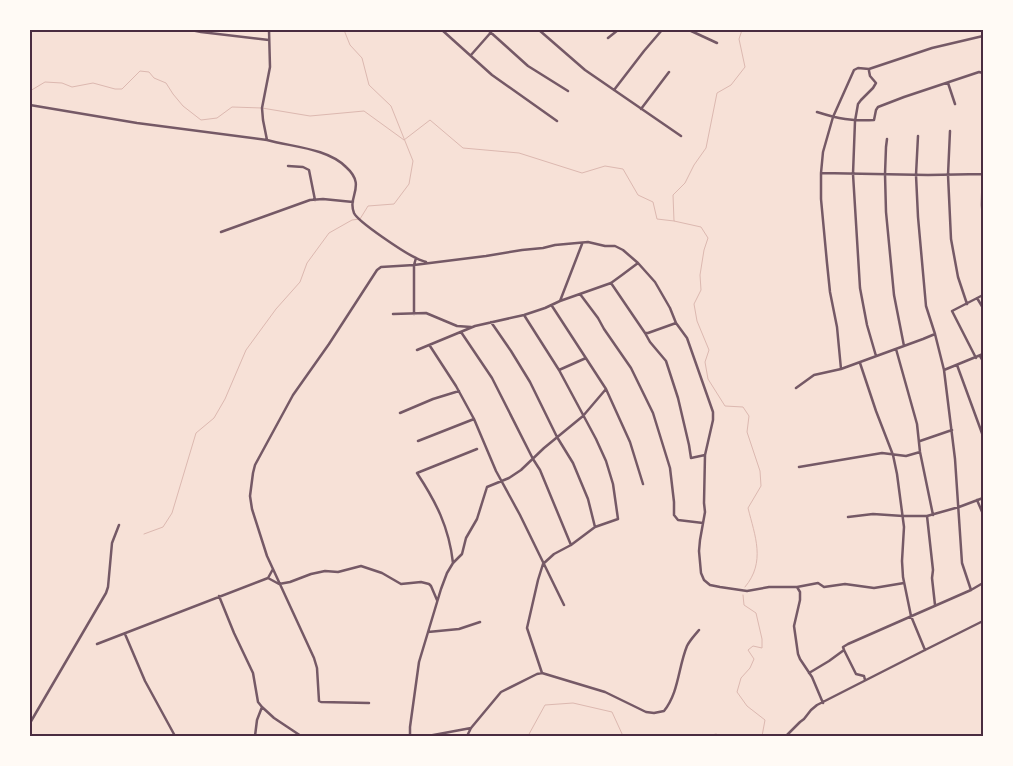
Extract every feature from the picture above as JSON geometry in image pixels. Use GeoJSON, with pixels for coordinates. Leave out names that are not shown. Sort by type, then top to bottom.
{"type":"FeatureCollection","features":[{"type":"Feature","properties":{"kind":"street"},"geometry":{"type":"LineString","coordinates":[[191,30],[269,40]]}},
{"type":"Feature","properties":{"kind":"street"},"geometry":{"type":"LineString","coordinates":[[267,140],[262,108],[270,67],[269,30]]}},
{"type":"Feature","properties":{"kind":"street"},"geometry":{"type":"LineString","coordinates":[[442,30],[492,75],[557,121]]}},
{"type":"Feature","properties":{"kind":"street"},"geometry":{"type":"LineString","coordinates":[[539,30],[585,70],[681,136]]}},
{"type":"Feature","properties":{"kind":"street"},"geometry":{"type":"LineString","coordinates":[[544,34],[547,30]]}},
{"type":"Feature","properties":{"kind":"street"},"geometry":{"type":"LineString","coordinates":[[608,38],[618,30]]}},
{"type":"Feature","properties":{"kind":"street"},"geometry":{"type":"LineString","coordinates":[[614,90],[662,30]]}},
{"type":"Feature","properties":{"kind":"street"},"geometry":{"type":"LineString","coordinates":[[689,30],[717,43]]}},
{"type":"Feature","properties":{"kind":"street"},"geometry":{"type":"LineString","coordinates":[[471,56],[491,31],[528,66],[568,90]]}},
{"type":"Feature","properties":{"kind":"street"},"geometry":{"type":"LineString","coordinates":[[841,369],[837,327],[830,292],[821,199],[823,152],[833,118],[854,70],[858,68],[869,69],[932,48],[983,36]]}},
{"type":"Feature","properties":{"kind":"street"},"geometry":{"type":"LineString","coordinates":[[869,69],[868,72],[876,83],[858,104],[855,121],[853,174],[860,288],[867,326],[876,356]]}},
{"type":"Feature","properties":{"kind":"street"},"geometry":{"type":"LineString","coordinates":[[641,108],[668,72]]}},
{"type":"Feature","properties":{"kind":"street"},"geometry":{"type":"LineString","coordinates":[[817,112],[833,118],[855,121],[874,120],[878,107],[979,72],[983,73]]}},
{"type":"Feature","properties":{"kind":"street"},"geometry":{"type":"LineString","coordinates":[[948,83],[955,104]]}},
{"type":"Feature","properties":{"kind":"street"},"geometry":{"type":"LineString","coordinates":[[30,105],[137,123],[267,140],[320,152],[341,162],[356,181],[356,192],[353,202],[354,213],[387,240],[416,258],[428,262]]}},
{"type":"Feature","properties":{"kind":"street"},"geometry":{"type":"LineString","coordinates":[[950,131],[948,174],[950,240],[958,277],[967,304]]}},
{"type":"Feature","properties":{"kind":"street"},"geometry":{"type":"LineString","coordinates":[[918,136],[916,175],[926,306],[944,370],[955,459],[962,563],[971,590]]}},
{"type":"Feature","properties":{"kind":"street"},"geometry":{"type":"LineString","coordinates":[[887,138],[885,174],[886,212],[894,295],[904,346]]}},
{"type":"Feature","properties":{"kind":"street"},"geometry":{"type":"LineString","coordinates":[[983,154],[983,222]]}},
{"type":"Feature","properties":{"kind":"street"},"geometry":{"type":"LineString","coordinates":[[288,166],[303,167],[308,170],[315,200]]}},
{"type":"Feature","properties":{"kind":"street"},"geometry":{"type":"LineString","coordinates":[[821,173],[983,174]]}},
{"type":"Feature","properties":{"kind":"street"},"geometry":{"type":"LineString","coordinates":[[220,232],[304,202],[323,199],[353,202]]}},
{"type":"Feature","properties":{"kind":"street"},"geometry":{"type":"LineString","coordinates":[[368,703],[319,701],[317,668],[314,658],[267,556],[252,509],[250,496],[255,465],[293,395],[377,270],[384,267],[414,265],[588,242],[615,246],[623,250],[655,282],[676,323],[687,338],[713,412],[706,456],[705,512],[700,540],[700,566],[704,580],[710,585],[747,591],[769,587],[797,587],[818,583],[824,587],[845,584],[874,588],[904,583]]}},
{"type":"Feature","properties":{"kind":"street"},"geometry":{"type":"LineString","coordinates":[[560,301],[582,243]]}},
{"type":"Feature","properties":{"kind":"street"},"geometry":{"type":"LineString","coordinates":[[414,314],[414,265],[416,258]]}},
{"type":"Feature","properties":{"kind":"street"},"geometry":{"type":"LineString","coordinates":[[393,314],[430,314],[457,326],[475,326],[524,315],[552,306],[560,301],[610,282],[638,263]]}},
{"type":"Feature","properties":{"kind":"street"},"geometry":{"type":"LineString","coordinates":[[610,282],[646,333],[650,342],[666,361],[678,398],[689,445],[690,458],[706,456]]}},
{"type":"Feature","properties":{"kind":"street"},"geometry":{"type":"LineString","coordinates":[[580,294],[631,368],[653,414],[670,468],[674,515],[678,520],[703,523]]}},
{"type":"Feature","properties":{"kind":"street"},"geometry":{"type":"LineString","coordinates":[[976,358],[952,311],[983,295]]}},
{"type":"Feature","properties":{"kind":"street"},"geometry":{"type":"LineString","coordinates":[[978,298],[983,308]]}},
{"type":"Feature","properties":{"kind":"street"},"geometry":{"type":"LineString","coordinates":[[552,306],[606,389],[630,442],[643,484]]}},
{"type":"Feature","properties":{"kind":"street"},"geometry":{"type":"LineString","coordinates":[[524,315],[559,370],[606,461],[613,484],[618,520],[595,527],[571,545],[554,554],[543,564],[527,628],[542,673]]}},
{"type":"Feature","properties":{"kind":"street"},"geometry":{"type":"LineString","coordinates":[[491,322],[530,382],[573,463],[588,499],[595,527]]}},
{"type":"Feature","properties":{"kind":"street"},"geometry":{"type":"LineString","coordinates":[[646,333],[676,323]]}},
{"type":"Feature","properties":{"kind":"street"},"geometry":{"type":"LineString","coordinates":[[417,350],[475,326]]}},
{"type":"Feature","properties":{"kind":"street"},"geometry":{"type":"LineString","coordinates":[[461,332],[492,378],[540,470],[571,545]]}},
{"type":"Feature","properties":{"kind":"street"},"geometry":{"type":"LineString","coordinates":[[796,388],[814,375],[860,363],[934,334]]}},
{"type":"Feature","properties":{"kind":"street"},"geometry":{"type":"LineString","coordinates":[[430,346],[474,419],[496,471],[564,605]]}},
{"type":"Feature","properties":{"kind":"street"},"geometry":{"type":"LineString","coordinates":[[896,349],[917,424],[920,452],[933,515]]}},
{"type":"Feature","properties":{"kind":"street"},"geometry":{"type":"LineString","coordinates":[[944,370],[982,355],[983,361]]}},
{"type":"Feature","properties":{"kind":"street"},"geometry":{"type":"LineString","coordinates":[[559,370],[586,358]]}},
{"type":"Feature","properties":{"kind":"street"},"geometry":{"type":"LineString","coordinates":[[860,363],[893,455],[904,527],[902,561],[904,583],[911,616],[925,650]]}},
{"type":"Feature","properties":{"kind":"street"},"geometry":{"type":"LineString","coordinates":[[957,365],[983,436]]}},
{"type":"Feature","properties":{"kind":"street"},"geometry":{"type":"LineString","coordinates":[[410,736],[420,662],[437,600],[447,573],[462,554],[466,538],[477,519],[487,487],[522,470],[583,416],[606,389]]}},
{"type":"Feature","properties":{"kind":"street"},"geometry":{"type":"LineString","coordinates":[[400,413],[458,391]]}},
{"type":"Feature","properties":{"kind":"street"},"geometry":{"type":"LineString","coordinates":[[418,441],[474,419]]}},
{"type":"Feature","properties":{"kind":"street"},"geometry":{"type":"LineString","coordinates":[[920,441],[952,430]]}},
{"type":"Feature","properties":{"kind":"street"},"geometry":{"type":"LineString","coordinates":[[453,563],[445,525],[437,505],[417,473],[477,449]]}},
{"type":"Feature","properties":{"kind":"street"},"geometry":{"type":"LineString","coordinates":[[799,467],[882,453],[906,456],[920,452]]}},
{"type":"Feature","properties":{"kind":"street"},"geometry":{"type":"LineString","coordinates":[[848,517],[873,514],[927,516],[983,498]]}},
{"type":"Feature","properties":{"kind":"street"},"geometry":{"type":"LineString","coordinates":[[977,500],[983,514]]}},
{"type":"Feature","properties":{"kind":"street"},"geometry":{"type":"LineString","coordinates":[[927,516],[936,605]]}},
{"type":"Feature","properties":{"kind":"street"},"geometry":{"type":"LineString","coordinates":[[30,723],[106,593],[112,543],[119,525]]}},
{"type":"Feature","properties":{"kind":"street"},"geometry":{"type":"LineString","coordinates":[[268,578],[280,584],[324,571],[338,572],[361,566],[382,573],[401,584],[421,582],[429,584],[437,600]]}},
{"type":"Feature","properties":{"kind":"street"},"geometry":{"type":"LineString","coordinates":[[98,644],[268,578],[273,569]]}},
{"type":"Feature","properties":{"kind":"street"},"geometry":{"type":"LineString","coordinates":[[809,673],[830,661],[844,650],[843,647],[848,644],[983,583]]}},
{"type":"Feature","properties":{"kind":"street"},"geometry":{"type":"LineString","coordinates":[[797,587],[800,592],[800,600],[794,626],[798,654],[812,676],[823,703]]}},
{"type":"Feature","properties":{"kind":"street"},"geometry":{"type":"LineString","coordinates":[[219,596],[253,673],[258,702],[274,718],[301,736]]}},
{"type":"Feature","properties":{"kind":"street"},"geometry":{"type":"LineString","coordinates":[[786,736],[811,710],[983,621]]}},
{"type":"Feature","properties":{"kind":"street"},"geometry":{"type":"LineString","coordinates":[[428,632],[459,629],[480,622]]}},
{"type":"Feature","properties":{"kind":"street"},"geometry":{"type":"LineString","coordinates":[[467,736],[501,692],[533,675],[542,673],[605,692],[646,712],[659,713],[664,711],[678,682],[688,644],[699,630]]}},
{"type":"Feature","properties":{"kind":"street"},"geometry":{"type":"LineString","coordinates":[[125,634],[145,681],[175,736]]}},
{"type":"Feature","properties":{"kind":"street"},"geometry":{"type":"LineString","coordinates":[[844,650],[856,674],[864,676],[866,680]]}},
{"type":"Feature","properties":{"kind":"street"},"geometry":{"type":"LineString","coordinates":[[255,736],[257,720],[262,707]]}},
{"type":"Feature","properties":{"kind":"street"},"geometry":{"type":"LineString","coordinates":[[428,736],[472,728]]}},
{"type":"Feature","properties":{"kind":"waterway"},"geometry":{"type":"LineString","coordinates":[[144,534],[163,527],[172,513],[196,433],[214,418],[225,399],[246,350],[276,309],[300,282],[307,263],[329,233],[352,220],[360,219],[368,206],[394,204],[409,184],[413,161],[391,106],[369,85],[362,58],[350,45],[344,30]]}},
{"type":"Feature","properties":{"kind":"waterway"},"geometry":{"type":"LineString","coordinates":[[742,30],[739,39],[745,67],[731,85],[717,93],[706,148],[694,165],[685,183],[673,195],[674,221],[701,227],[708,238],[700,275],[701,290],[694,304],[697,321],[709,350],[705,362],[708,379],[725,406],[743,407],[749,416],[747,432],[760,471],[761,486],[748,508],[756,539],[757,558],[751,578],[745,587]]}},
{"type":"Feature","properties":{"kind":"waterway"},"geometry":{"type":"LineString","coordinates":[[30,91],[45,82],[62,83],[72,87],[93,83],[122,89],[140,71],[149,72],[154,78],[166,83],[183,106],[201,120],[217,118],[232,107],[262,108],[310,116],[364,111],[404,140],[430,120],[463,148],[519,153],[582,173],[605,166],[623,169],[638,195],[653,202],[657,219],[674,221]]}},
{"type":"Feature","properties":{"kind":"waterway"},"geometry":{"type":"LineString","coordinates":[[743,595],[744,605],[756,613],[762,639],[762,648],[753,646],[748,650],[754,659],[750,668],[741,678],[737,692],[747,706],[765,720],[762,736]]}},
{"type":"Feature","properties":{"kind":"waterway"},"geometry":{"type":"LineString","coordinates":[[528,736],[545,705],[573,703],[612,712],[623,736]]}},
{"type":"Feature","properties":{"kind":"waterway"},"geometry":{"type":"LineString","coordinates":[[708,736],[716,734],[722,736]]}}]}
